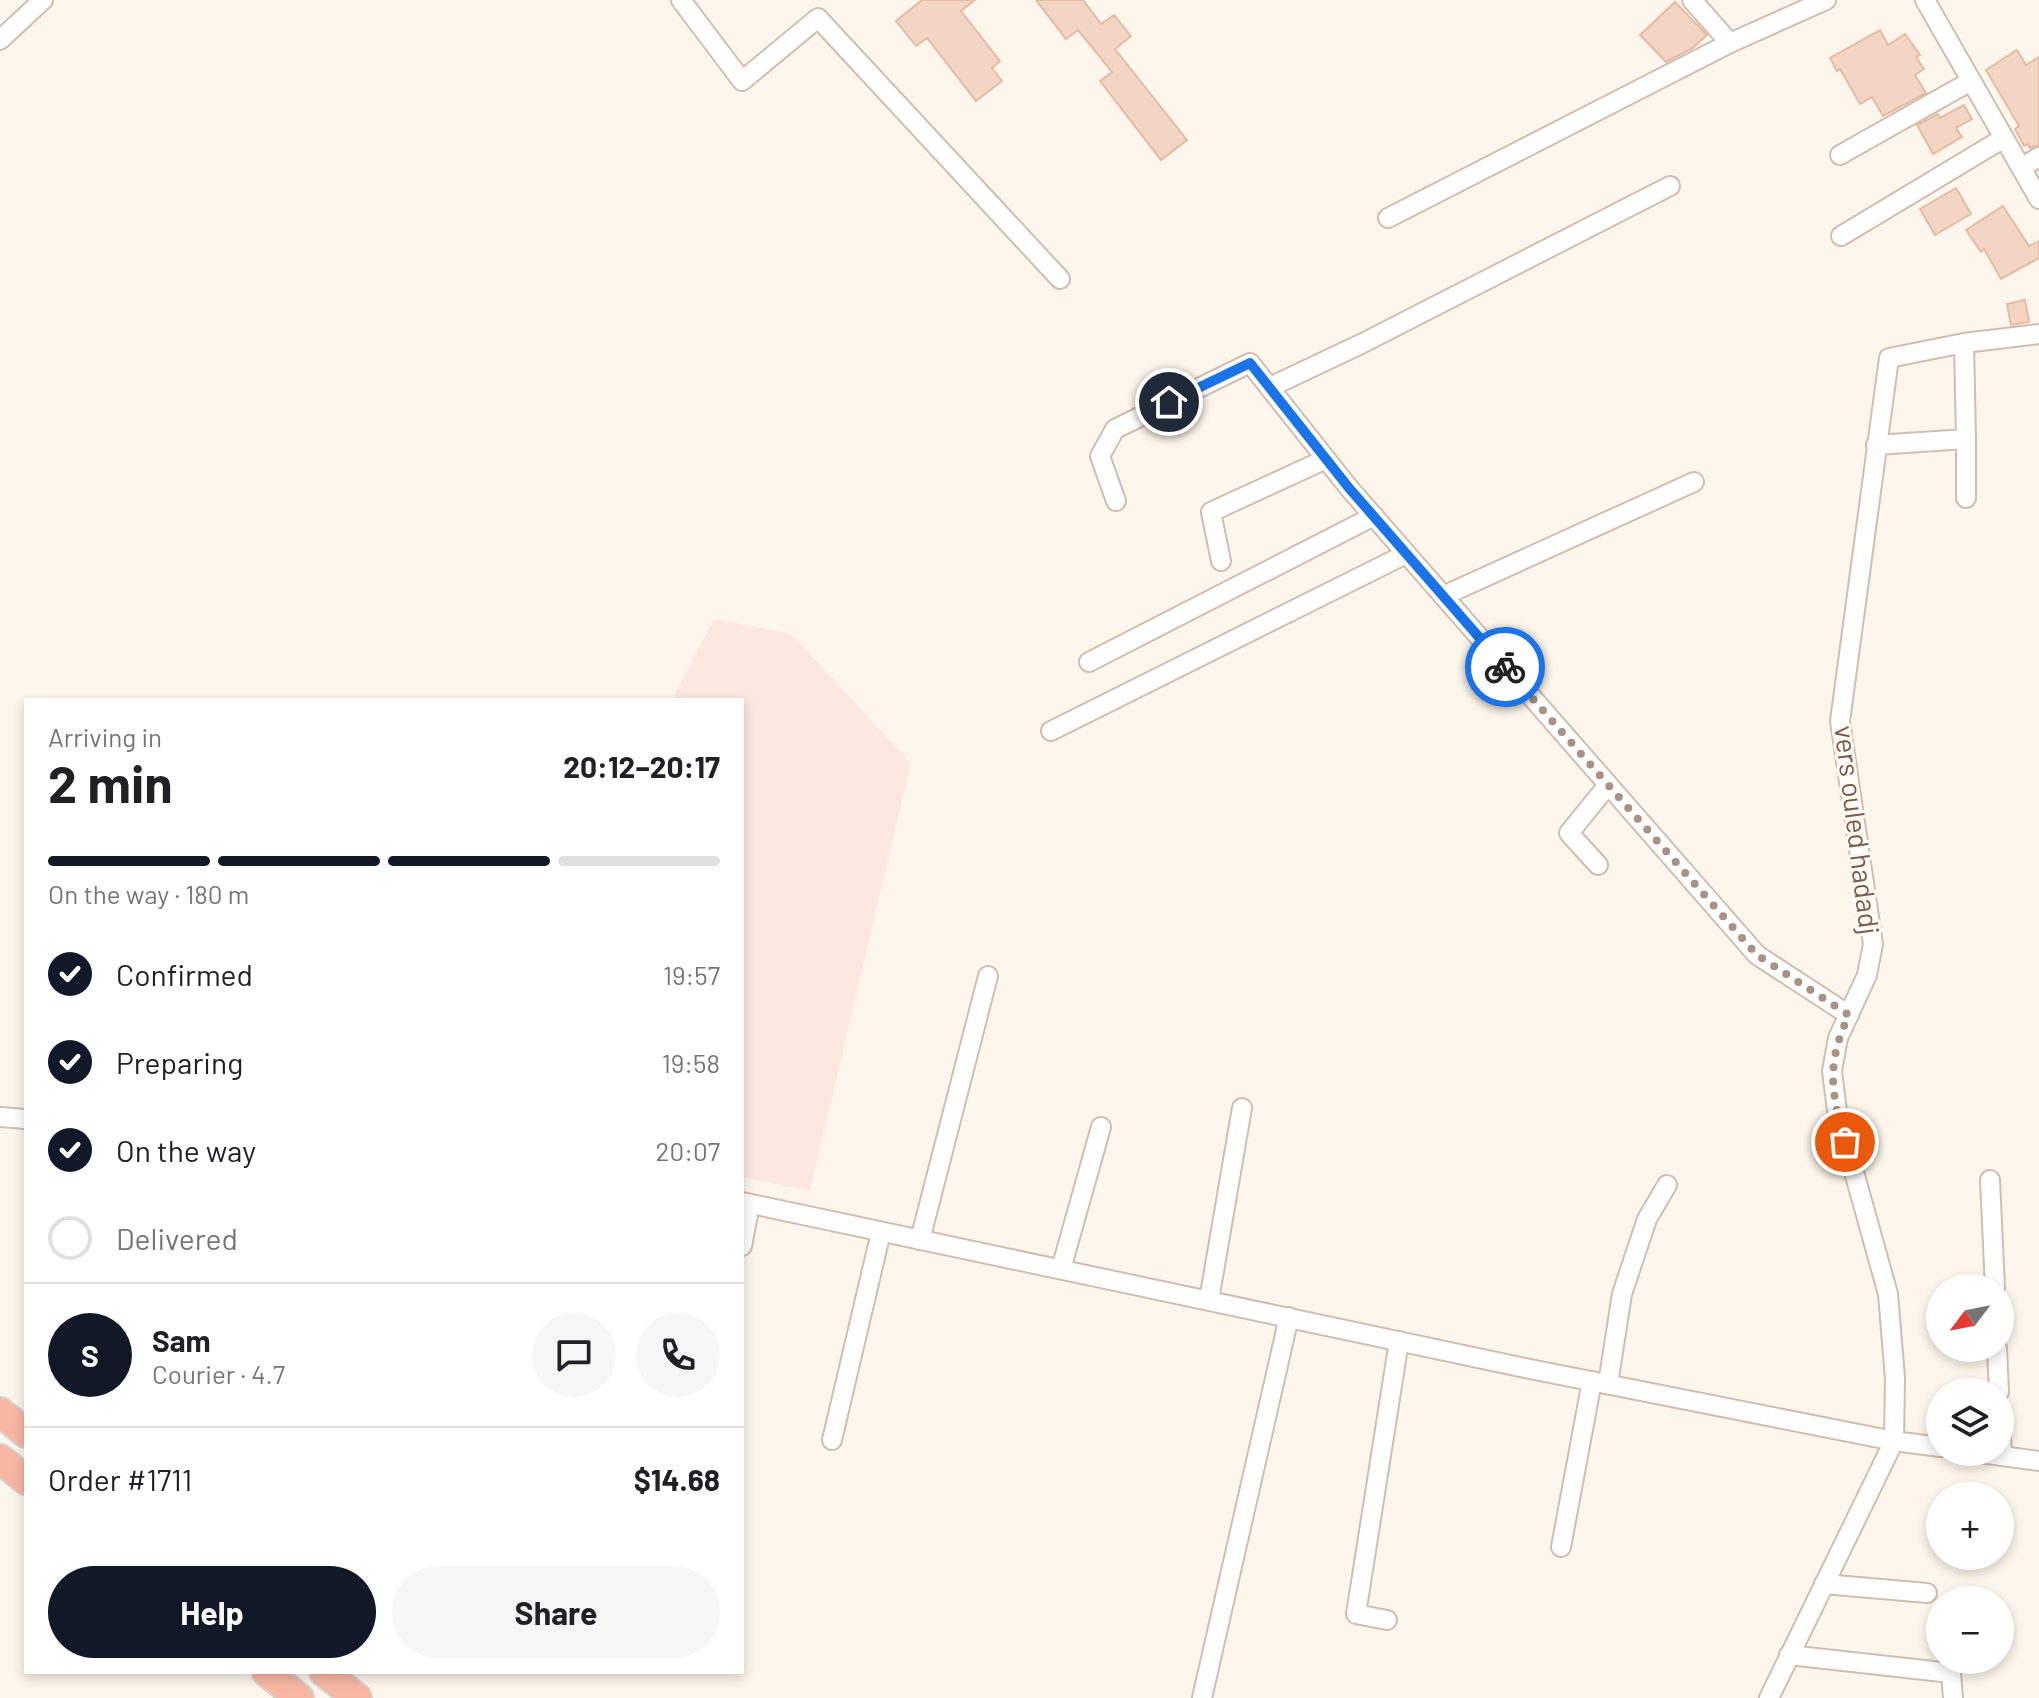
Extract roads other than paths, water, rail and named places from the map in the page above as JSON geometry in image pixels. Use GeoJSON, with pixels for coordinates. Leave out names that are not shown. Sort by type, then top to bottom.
{"type":"FeatureCollection","features":[{"type":"Feature","properties":{"kind":"highway"},"geometry":{"type":"LineString","coordinates":[[0,1412],[24,1431]]}},
{"type":"Feature","properties":{"kind":"highway"},"geometry":{"type":"LineString","coordinates":[[0,1459],[24,1478]]}},
{"type":"Feature","properties":{"kind":"highway"},"geometry":{"type":"LineString","coordinates":[[269,1674],[299,1698]]}},
{"type":"Feature","properties":{"kind":"highway"},"geometry":{"type":"LineString","coordinates":[[327,1674],[357,1698]]}},
{"type":"Feature","properties":{"kind":"street"},"geometry":{"type":"LineString","coordinates":[[0,40],[43,0]]}},
{"type":"Feature","properties":{"kind":"street"},"geometry":{"type":"LineString","coordinates":[[681,0],[742,81],[818,18],[1060,279]]}},
{"type":"Feature","properties":{"kind":"street"},"geometry":{"type":"LineString","coordinates":[[1692,0],[1730,43]]}},
{"type":"Feature","properties":{"kind":"street"},"geometry":{"type":"LineString","coordinates":[[1388,218],[1730,43],[1826,0]]}},
{"type":"Feature","properties":{"kind":"street"},"geometry":{"type":"LineString","coordinates":[[1925,0],[2039,199]]}},
{"type":"Feature","properties":{"kind":"street"},"geometry":{"type":"LineString","coordinates":[[1840,155],[1971,81]]}},
{"type":"Feature","properties":{"kind":"street"},"geometry":{"type":"LineString","coordinates":[[1841,236],[2004,138]]}},
{"type":"Feature","properties":{"kind":"street"},"geometry":{"type":"LineString","coordinates":[[2021,168],[2039,157]]}},
{"type":"Feature","properties":{"kind":"street"},"geometry":{"type":"LineString","coordinates":[[1270,387],[1361,344],[1670,186]]}},
{"type":"Feature","properties":{"kind":"street","name":"vers ouled hadadj"},"geometry":{"type":"LineString","coordinates":[[1894,1441],[1895,1378],[1888,1294],[1837,1111],[1832,1071],[1838,1038],[1867,975],[1873,944],[1840,721],[1876,445],[1889,358],[1964,343],[2039,334]]}},
{"type":"Feature","properties":{"kind":"street"},"geometry":{"type":"LineString","coordinates":[[1964,343],[1966,498]]}},
{"type":"Feature","properties":{"kind":"street"},"geometry":{"type":"LineString","coordinates":[[1116,501],[1100,456],[1115,429],[1250,363],[1406,554],[1757,955],[1849,1015]]}},
{"type":"Feature","properties":{"kind":"street"},"geometry":{"type":"LineString","coordinates":[[1876,445],[1966,439]]}},
{"type":"Feature","properties":{"kind":"street"},"geometry":{"type":"LineString","coordinates":[[1221,561],[1211,512],[1326,459]]}},
{"type":"Feature","properties":{"kind":"street"},"geometry":{"type":"LineString","coordinates":[[1443,596],[1694,482]]}},
{"type":"Feature","properties":{"kind":"street"},"geometry":{"type":"LineString","coordinates":[[1089,662],[1374,516]]}},
{"type":"Feature","properties":{"kind":"street"},"geometry":{"type":"LineString","coordinates":[[1051,731],[1406,554]]}},
{"type":"Feature","properties":{"kind":"street"},"geometry":{"type":"LineString","coordinates":[[1598,865],[1569,833],[1608,785]]}},
{"type":"Feature","properties":{"kind":"street"},"geometry":{"type":"LineString","coordinates":[[920,1240],[988,976]]}},
{"type":"Feature","properties":{"kind":"street"},"geometry":{"type":"LineString","coordinates":[[1209,1300],[1242,1108]]}},
{"type":"Feature","properties":{"kind":"street"},"geometry":{"type":"LineString","coordinates":[[0,1117],[24,1119]]}},
{"type":"Feature","properties":{"kind":"street"},"geometry":{"type":"LineString","coordinates":[[1061,1269],[1101,1127]]}},
{"type":"Feature","properties":{"kind":"street"},"geometry":{"type":"LineString","coordinates":[[1990,1180],[1994,1274]]}},
{"type":"Feature","properties":{"kind":"street"},"geometry":{"type":"LineString","coordinates":[[1561,1547],[1622,1294],[1647,1219],[1667,1185]]}},
{"type":"Feature","properties":{"kind":"street"},"geometry":{"type":"LineString","coordinates":[[744,1224],[746,1203],[1600,1383],[1926,1445]]}},
{"type":"Feature","properties":{"kind":"street"},"geometry":{"type":"LineString","coordinates":[[832,1440],[881,1232]]}},
{"type":"Feature","properties":{"kind":"street"},"geometry":{"type":"LineString","coordinates":[[1202,1698],[1289,1317]]}},
{"type":"Feature","properties":{"kind":"street"},"geometry":{"type":"LineString","coordinates":[[1387,1620],[1356,1614],[1399,1341]]}},
{"type":"Feature","properties":{"kind":"street"},"geometry":{"type":"LineString","coordinates":[[1769,1698],[1894,1441]]}},
{"type":"Feature","properties":{"kind":"street"},"geometry":{"type":"LineString","coordinates":[[2014,1458],[2039,1461]]}},
{"type":"Feature","properties":{"kind":"street"},"geometry":{"type":"LineString","coordinates":[[1824,1584],[1926,1593]]}},
{"type":"Feature","properties":{"kind":"street"},"geometry":{"type":"LineString","coordinates":[[1789,1655],[1951,1673],[1953,1698]]}}]}
